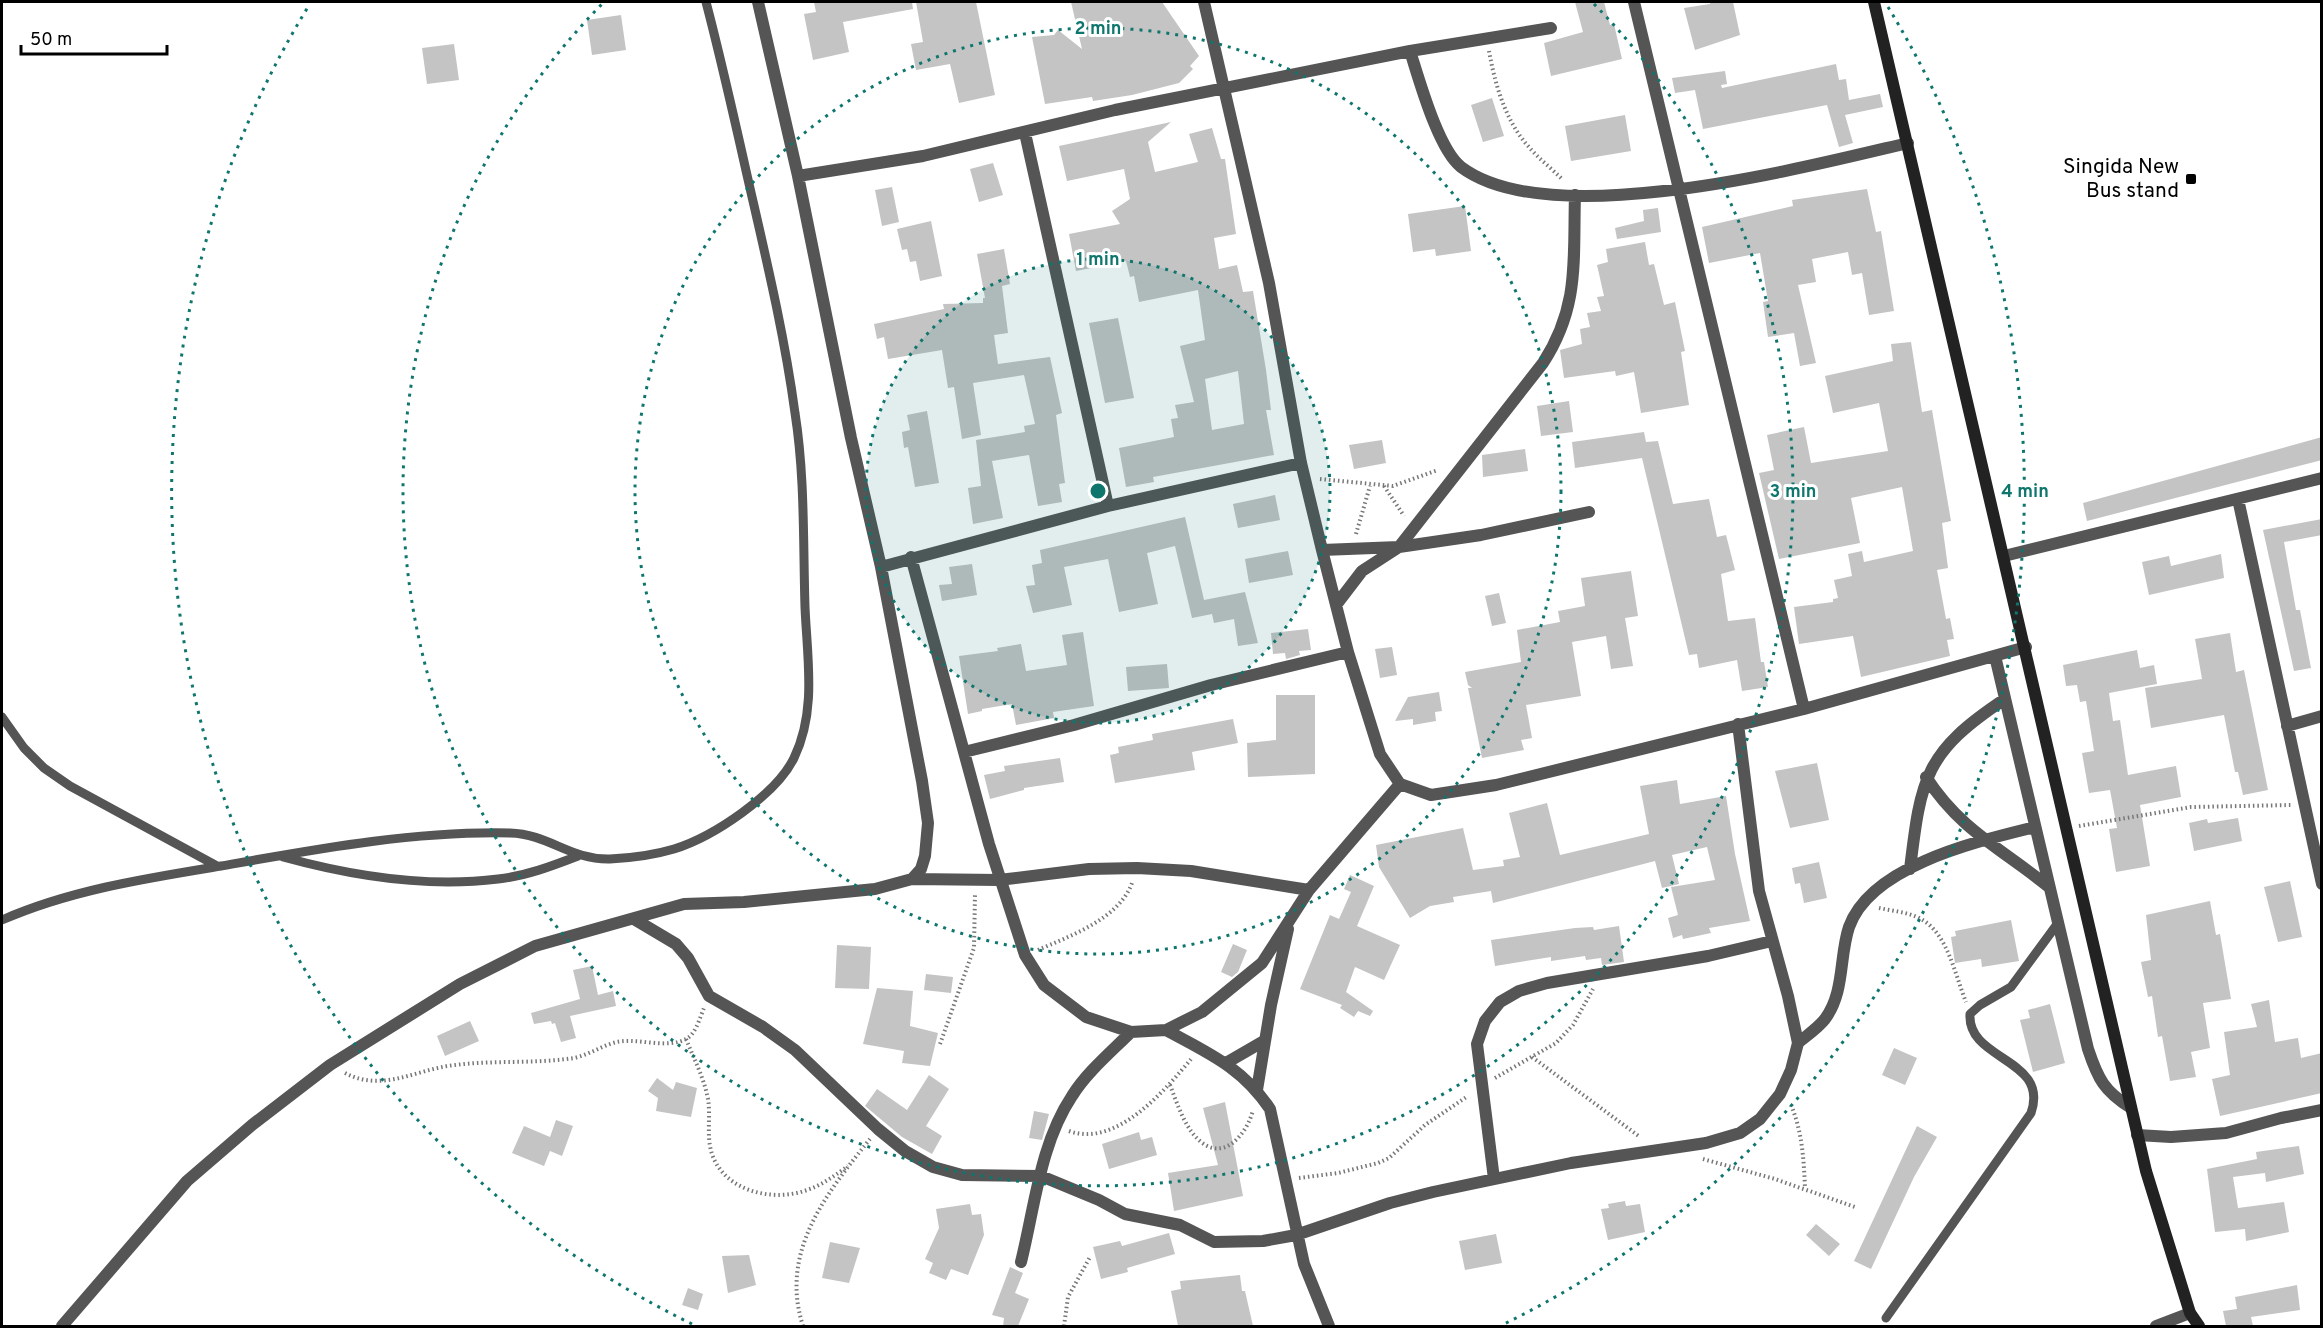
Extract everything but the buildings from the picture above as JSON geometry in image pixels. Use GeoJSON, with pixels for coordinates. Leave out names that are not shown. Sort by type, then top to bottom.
{"type":"FeatureCollection","features":[{"type":"Feature","properties":{"kind":"street"},"geometry":{"type":"LineString","coordinates":[[758,2],[798,176],[851,438],[881,567],[922,781],[928,823],[925,855],[921,869],[912,879]]}},
{"type":"Feature","properties":{"kind":"street"},"geometry":{"type":"LineString","coordinates":[[1204,2],[1227,89],[1269,283],[1301,463],[1322,550],[1348,652],[1380,754],[1400,784],[1431,795],[1496,785],[1804,709],[2026,647]]}},
{"type":"Feature","properties":{"kind":"street"},"geometry":{"type":"LineString","coordinates":[[1634,2],[1804,709]]}},
{"type":"Feature","properties":{"kind":"street"},"geometry":{"type":"LineString","coordinates":[[1874,2],[2026,647],[2146,1171],[2190,1314],[2199,1326]]}},
{"type":"Feature","properties":{"kind":"street"},"geometry":{"type":"LineString","coordinates":[[798,176],[923,156],[1115,110],[1410,51],[1551,28]]}},
{"type":"Feature","properties":{"kind":"street"},"geometry":{"type":"LineString","coordinates":[[1410,51],[1434,126],[1460,166],[1494,182],[1522,189],[1575,195],[1622,195],[1679,190],[1779,172],[1908,142]]}},
{"type":"Feature","properties":{"kind":"street"},"geometry":{"type":"LineString","coordinates":[[1025,133],[1108,506]]}},
{"type":"Feature","properties":{"kind":"street"},"geometry":{"type":"LineString","coordinates":[[1336,605],[1362,571],[1399,547],[1543,363],[1560,337],[1573,284],[1575,195]]}},
{"type":"Feature","properties":{"kind":"street"},"geometry":{"type":"LineString","coordinates":[[881,567],[911,557],[1108,506],[1301,463]]}},
{"type":"Feature","properties":{"kind":"street"},"geometry":{"type":"LineString","coordinates":[[2004,556],[2322,478]]}},
{"type":"Feature","properties":{"kind":"street"},"geometry":{"type":"LineString","coordinates":[[2238,499],[2322,884]]}},
{"type":"Feature","properties":{"kind":"street"},"geometry":{"type":"LineString","coordinates":[[1322,550],[1399,547],[1481,534],[1589,512]]}},
{"type":"Feature","properties":{"kind":"street"},"geometry":{"type":"LineString","coordinates":[[911,557],[999,880],[1025,955],[1044,985],[1062,1001],[1086,1017],[1131,1032],[1166,1030],[1202,1012],[1262,963],[1308,890],[1400,784]]}},
{"type":"Feature","properties":{"kind":"street"},"geometry":{"type":"LineString","coordinates":[[964,752],[1348,652]]}},
{"type":"Feature","properties":{"kind":"street"},"geometry":{"type":"LineString","coordinates":[[1995,656],[2088,1049],[2098,1079],[2114,1097],[2131,1108]]}},
{"type":"Feature","properties":{"kind":"street"},"geometry":{"type":"LineString","coordinates":[[1910,868],[1916,817],[1926,777],[1944,748],[1971,722],[2005,699]]}},
{"type":"Feature","properties":{"kind":"street"},"geometry":{"type":"LineString","coordinates":[[2287,726],[2322,716]]}},
{"type":"Feature","properties":{"kind":"street"},"geometry":{"type":"LineString","coordinates":[[634,919],[676,944],[688,958],[709,996],[763,1027],[795,1050],[878,1129],[905,1150],[933,1167],[962,1175],[1041,1176],[1100,1200],[1125,1215],[1180,1225],[1214,1242],[1240,1243],[1296,1235],[1390,1203],[1494,1179],[1594,1159],[1706,1143],[1740,1132],[1760,1119],[1780,1094],[1791,1070],[1798,1043],[1788,996],[1759,891],[1738,724]]}},
{"type":"Feature","properties":{"kind":"street"},"geometry":{"type":"LineString","coordinates":[[1926,777],[1941,800],[1983,840],[2017,861],[2049,887]]}},
{"type":"Feature","properties":{"kind":"street"},"geometry":{"type":"LineString","coordinates":[[1798,1043],[1825,1019],[1838,994],[1849,927],[1860,905],[1878,889],[1910,868],[1983,840],[2036,827]]}},
{"type":"Feature","properties":{"kind":"street"},"geometry":{"type":"LineString","coordinates":[[62,1326],[187,1181],[252,1125],[330,1065],[460,984],[535,945],[592,927],[634,919],[684,904],[875,890],[912,879],[999,880],[1089,869],[1137,868],[1191,871],[1308,890]]}},
{"type":"Feature","properties":{"kind":"street"},"geometry":{"type":"LineString","coordinates":[[1257,1090],[1264,1041],[1289,922]]}},
{"type":"Feature","properties":{"kind":"street"},"geometry":{"type":"LineString","coordinates":[[1494,1179],[1477,1044],[1485,1021],[1500,1002],[1528,988],[1708,956],[1772,941]]}},
{"type":"Feature","properties":{"kind":"street"},"geometry":{"type":"LineString","coordinates":[[1166,1030],[1226,1063],[1257,1090],[1270,1109],[1296,1235],[1313,1293],[1329,1326]]}},
{"type":"Feature","properties":{"kind":"street"},"geometry":{"type":"LineString","coordinates":[[1021,1262],[1056,1123],[1073,1094],[1131,1032]]}},
{"type":"Feature","properties":{"kind":"street"},"geometry":{"type":"LineString","coordinates":[[1226,1063],[1264,1041]]}},
{"type":"Feature","properties":{"kind":"street"},"geometry":{"type":"LineString","coordinates":[[2138,1135],[2171,1137],[2226,1133],[2322,1110]]}},
{"type":"Feature","properties":{"kind":"street"},"geometry":{"type":"LineString","coordinates":[[2156,1326],[2190,1314]]}},
{"type":"Feature","properties":{"kind":"street"},"geometry":{"type":"LineString","coordinates":[[2186,1326],[2190,1314]]}},
{"type":"Feature","properties":{"kind":"lane"},"geometry":{"type":"LineString","coordinates":[[2,920],[25,909],[73,896],[217,866],[396,838],[474,832],[523,833],[548,841],[578,856],[604,859],[636,857],[676,849],[740,815],[774,788],[794,759],[807,721],[810,676],[796,415],[769,267],[706,2]]}},
{"type":"Feature","properties":{"kind":"lane"},"geometry":{"type":"LineString","coordinates":[[2,717],[37,762],[70,786],[217,866]]}},
{"type":"Feature","properties":{"kind":"lane"},"geometry":{"type":"LineString","coordinates":[[279,855],[361,874],[456,882],[500,879],[536,871],[578,856]]}},
{"type":"Feature","properties":{"kind":"lane"},"geometry":{"type":"LineString","coordinates":[[1886,1318],[2031,1113],[2036,1098],[2028,1077],[1993,1051],[1977,1035],[1970,1022],[1970,1014],[1980,1005],[2011,987],[2058,923]]}},
{"type":"Feature","properties":{"kind":"path"},"geometry":{"type":"LineString","coordinates":[[1487,38],[1501,100],[1513,123],[1526,144],[1575,195]]}},
{"type":"Feature","properties":{"kind":"path"},"geometry":{"type":"LineString","coordinates":[[1304,477],[1384,486],[1442,469]]}},
{"type":"Feature","properties":{"kind":"path"},"geometry":{"type":"LineString","coordinates":[[1352,549],[1370,486]]}},
{"type":"Feature","properties":{"kind":"path"},"geometry":{"type":"LineString","coordinates":[[1384,486],[1413,530]]}},
{"type":"Feature","properties":{"kind":"path"},"geometry":{"type":"LineString","coordinates":[[2066,828],[2191,807],[2304,805]]}},
{"type":"Feature","properties":{"kind":"path"},"geometry":{"type":"LineString","coordinates":[[1025,955],[1094,923],[1116,906],[1130,888],[1137,868]]}},
{"type":"Feature","properties":{"kind":"path"},"geometry":{"type":"LineString","coordinates":[[940,1044],[967,974],[974,948],[974,880]]}},
{"type":"Feature","properties":{"kind":"path"},"geometry":{"type":"LineString","coordinates":[[1860,905],[1904,913],[1921,919],[1936,932],[1947,951],[1970,1014]]}},
{"type":"Feature","properties":{"kind":"path"},"geometry":{"type":"LineString","coordinates":[[1286,1179],[1338,1173],[1389,1158],[1425,1125],[1482,1087],[1556,1043],[1573,1024],[1600,975]]}},
{"type":"Feature","properties":{"kind":"path"},"geometry":{"type":"LineString","coordinates":[[330,1065],[356,1079],[372,1083],[454,1065],[531,1063],[577,1057],[615,1042],[670,1042],[686,1039],[695,1028],[709,996]]}},
{"type":"Feature","properties":{"kind":"path"},"geometry":{"type":"LineString","coordinates":[[686,1039],[705,1086],[712,1155],[723,1175],[746,1190],[770,1195],[803,1192],[823,1183],[848,1166]]}},
{"type":"Feature","properties":{"kind":"path"},"geometry":{"type":"LineString","coordinates":[[1056,1123],[1079,1134],[1097,1133],[1135,1116],[1170,1085],[1200,1048]]}},
{"type":"Feature","properties":{"kind":"path"},"geometry":{"type":"LineString","coordinates":[[1532,1057],[1658,1151]]}},
{"type":"Feature","properties":{"kind":"path"},"geometry":{"type":"LineString","coordinates":[[1170,1085],[1191,1131],[1201,1143],[1211,1147],[1225,1147],[1238,1142],[1251,1116],[1257,1090]]}},
{"type":"Feature","properties":{"kind":"path"},"geometry":{"type":"LineString","coordinates":[[1780,1094],[1790,1103],[1797,1119],[1805,1189]]}},
{"type":"Feature","properties":{"kind":"path"},"geometry":{"type":"LineString","coordinates":[[803,1326],[796,1293],[797,1260],[804,1240],[848,1166],[878,1129]]}},
{"type":"Feature","properties":{"kind":"path"},"geometry":{"type":"LineString","coordinates":[[1696,1158],[1805,1189],[1855,1207]]}},
{"type":"Feature","properties":{"kind":"path"},"geometry":{"type":"LineString","coordinates":[[1064,1326],[1068,1297],[1090,1257]]}},
{"type":"Feature","properties":{"kind":"place","name":"Singida New Bus stand"},"geometry":{"type":"Point","coordinates":[2191,179]}}]}
